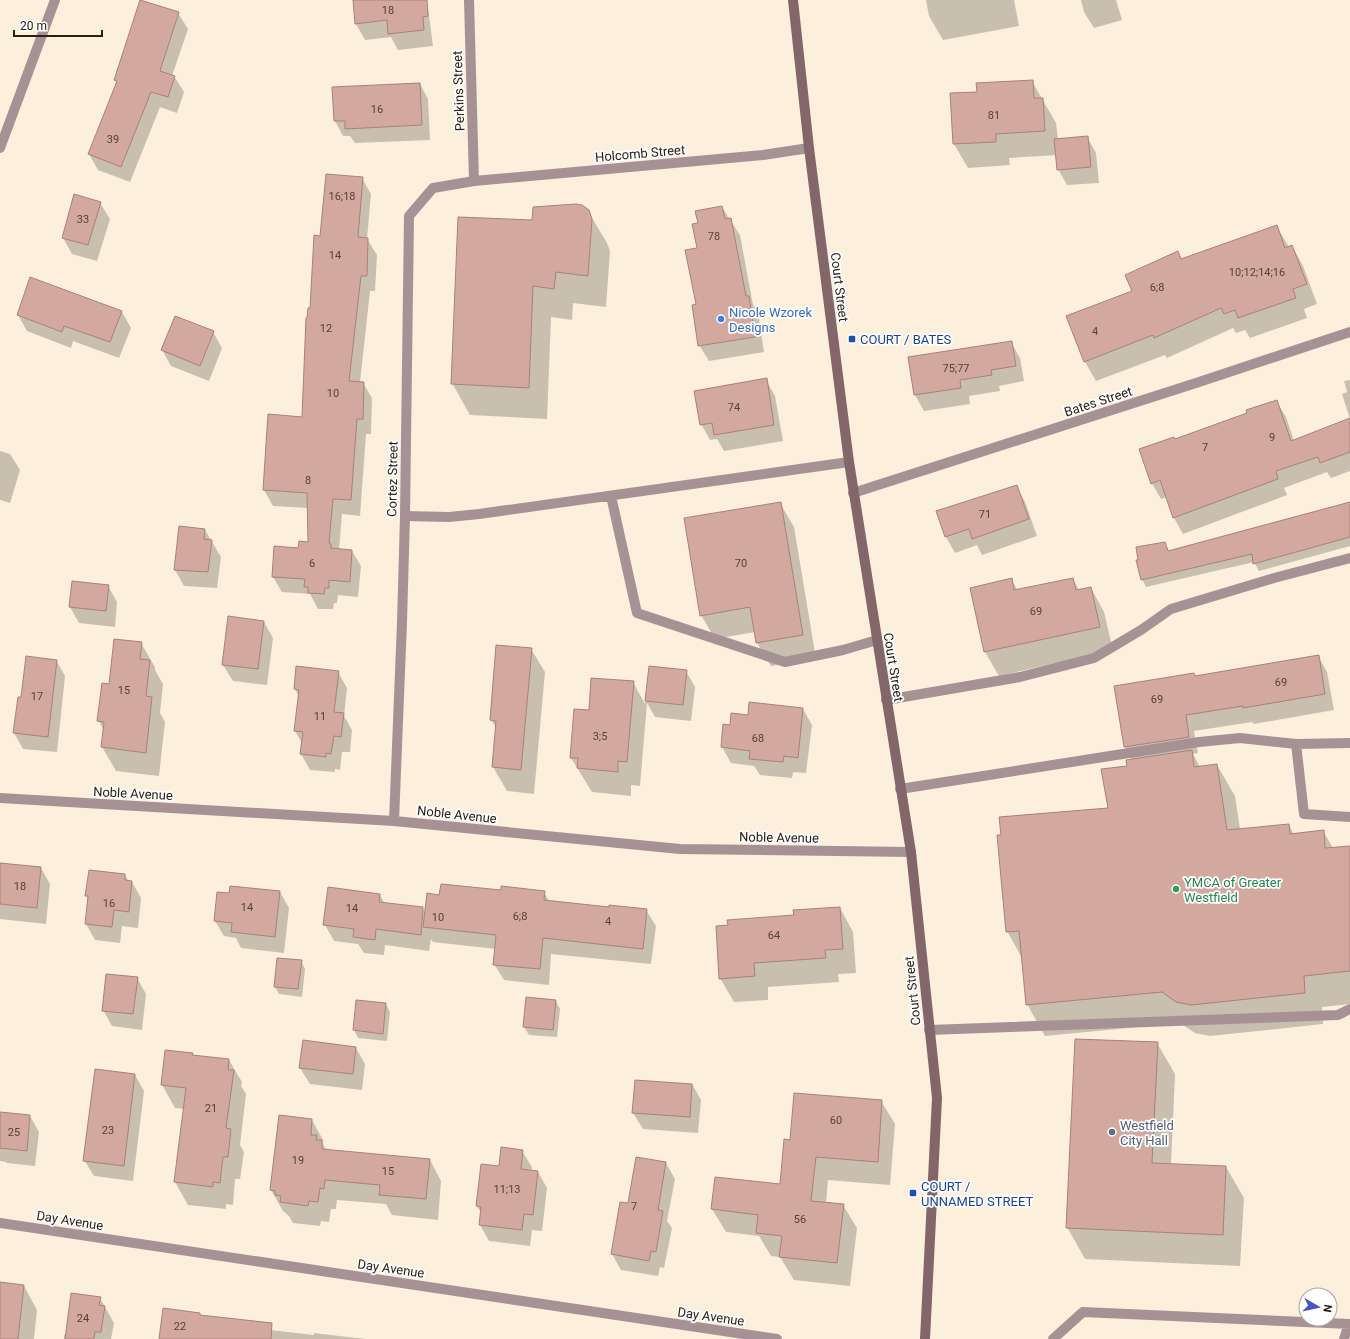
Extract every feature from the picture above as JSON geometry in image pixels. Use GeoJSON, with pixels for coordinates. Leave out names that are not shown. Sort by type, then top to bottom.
{"type":"FeatureCollection","features":[{"type":"Feature","properties":{"kind":"main road","name":"Court Street"},"geometry":{"type":"LineString","coordinates":[[793,0],[809,148],[853,493],[911,852],[937,1098],[925,1339]]}},
{"type":"Feature","properties":{"kind":"street"},"geometry":{"type":"LineString","coordinates":[[0,148],[55,0]]}},
{"type":"Feature","properties":{"kind":"street","name":"Perkins Street"},"geometry":{"type":"LineString","coordinates":[[469,0],[474,181]]}},
{"type":"Feature","properties":{"kind":"street","name":"Holcomb Street"},"geometry":{"type":"LineString","coordinates":[[474,181],[763,155],[809,148]]}},
{"type":"Feature","properties":{"kind":"street","name":"Cortez Street"},"geometry":{"type":"LineString","coordinates":[[394,821],[405,516],[409,216],[433,188],[474,181]]}},
{"type":"Feature","properties":{"kind":"street","name":"Bates Street"},"geometry":{"type":"LineString","coordinates":[[853,493],[1350,332]]}},
{"type":"Feature","properties":{"kind":"street"},"geometry":{"type":"LineString","coordinates":[[405,516],[449,517],[479,514],[849,462]]}},
{"type":"Feature","properties":{"kind":"street"},"geometry":{"type":"LineString","coordinates":[[611,496],[637,613],[785,662],[843,650],[877,640]]}},
{"type":"Feature","properties":{"kind":"street"},"geometry":{"type":"LineString","coordinates":[[886,700],[1020,677],[1094,658],[1141,630],[1171,609],[1274,578],[1350,558]]}},
{"type":"Feature","properties":{"kind":"street"},"geometry":{"type":"LineString","coordinates":[[900,789],[1199,742],[1240,738],[1296,744],[1350,744]]}},
{"type":"Feature","properties":{"kind":"street"},"geometry":{"type":"LineString","coordinates":[[1296,744],[1304,814],[1350,817]]}},
{"type":"Feature","properties":{"kind":"street","name":"Noble Avenue"},"geometry":{"type":"LineString","coordinates":[[0,798],[394,821],[680,849],[911,852]]}},
{"type":"Feature","properties":{"kind":"street"},"geometry":{"type":"LineString","coordinates":[[929,1030],[1196,1019],[1338,1015],[1350,1009]]}},
{"type":"Feature","properties":{"kind":"street","name":"Day Avenue"},"geometry":{"type":"LineString","coordinates":[[0,1223],[777,1339]]}},
{"type":"Feature","properties":{"kind":"street"},"geometry":{"type":"LineString","coordinates":[[1052,1339],[1083,1312],[1349,1324],[1344,1339]]}},
{"type":"Feature","properties":{"kind":"building"},"geometry":{"type":"Polygon","coordinates":[[[140,0],[179,12],[160,71],[175,76],[168,97],[151,92],[121,167],[88,154],[117,81],[114,80],[140,0]]]}},
{"type":"Feature","properties":{"kind":"building"},"geometry":{"type":"Polygon","coordinates":[[[353,0],[427,0],[428,16],[423,17],[424,30],[388,34],[387,20],[355,24],[353,0]]]}},
{"type":"Feature","properties":{"kind":"building"},"geometry":{"type":"Polygon","coordinates":[[[1033,80],[1034,98],[1043,98],[1045,131],[996,134],[996,142],[953,144],[950,93],[977,92],[976,83],[1033,80]]]}},
{"type":"Feature","properties":{"kind":"building"},"geometry":{"type":"Polygon","coordinates":[[[420,83],[422,125],[345,129],[345,121],[334,121],[332,87],[420,83]]]}},
{"type":"Feature","properties":{"kind":"building"},"geometry":{"type":"Polygon","coordinates":[[[1088,136],[1091,167],[1057,170],[1054,139],[1088,136]]]}},
{"type":"Feature","properties":{"kind":"building"},"geometry":{"type":"Polygon","coordinates":[[[326,174],[363,177],[358,237],[368,238],[367,276],[361,276],[349,381],[364,382],[363,419],[357,419],[351,500],[333,499],[329,543],[331,544],[331,548],[352,550],[350,582],[329,580],[329,588],[325,588],[324,594],[308,593],[308,587],[304,587],[305,579],[272,577],[274,546],[298,548],[299,541],[308,542],[307,493],[263,490],[268,414],[302,417],[306,318],[308,308],[310,308],[314,235],[320,236],[326,174]]]}},
{"type":"Feature","properties":{"kind":"building"},"geometry":{"type":"Polygon","coordinates":[[[74,194],[101,202],[88,245],[62,238],[74,194]]]}},
{"type":"Feature","properties":{"kind":"building"},"geometry":{"type":"Polygon","coordinates":[[[576,204],[582,205],[589,210],[592,219],[588,276],[556,272],[554,289],[533,286],[529,388],[451,384],[458,217],[532,220],[533,207],[576,204]]]}},
{"type":"Feature","properties":{"kind":"building"},"geometry":{"type":"Polygon","coordinates":[[[722,206],[725,219],[731,218],[746,296],[749,296],[755,337],[698,346],[692,305],[696,304],[685,250],[697,248],[692,224],[698,223],[695,211],[722,206]]]}},
{"type":"Feature","properties":{"kind":"building"},"geometry":{"type":"Polygon","coordinates":[[[1277,225],[1285,248],[1292,245],[1307,284],[1293,289],[1296,298],[1238,318],[1235,310],[1224,314],[1221,308],[1154,338],[1153,335],[1084,362],[1066,316],[1132,291],[1125,275],[1178,251],[1181,259],[1277,225]]]}},
{"type":"Feature","properties":{"kind":"building"},"geometry":{"type":"Polygon","coordinates":[[[30,277],[122,311],[110,342],[64,326],[62,332],[17,315],[30,277]]]}},
{"type":"Feature","properties":{"kind":"building"},"geometry":{"type":"Polygon","coordinates":[[[175,316],[214,331],[200,366],[161,350],[175,316]]]}},
{"type":"Feature","properties":{"kind":"building"},"geometry":{"type":"Polygon","coordinates":[[[1012,341],[1016,366],[991,370],[992,375],[960,380],[961,388],[914,395],[908,357],[1012,341]]]}},
{"type":"Feature","properties":{"kind":"building"},"geometry":{"type":"Polygon","coordinates":[[[767,378],[774,425],[714,435],[712,423],[700,425],[694,391],[767,378]]]}},
{"type":"Feature","properties":{"kind":"building"},"geometry":{"type":"Polygon","coordinates":[[[1277,400],[1291,441],[1350,418],[1350,452],[1320,463],[1318,457],[1276,471],[1278,479],[1173,518],[1160,480],[1151,484],[1139,449],[1174,437],[1175,439],[1247,413],[1246,410],[1277,400]]]}},
{"type":"Feature","properties":{"kind":"building"},"geometry":{"type":"Polygon","coordinates":[[[1017,485],[1029,519],[972,539],[969,529],[945,537],[936,511],[1017,485]]]}},
{"type":"Feature","properties":{"kind":"building"},"geometry":{"type":"Polygon","coordinates":[[[781,502],[803,635],[756,643],[750,607],[700,616],[684,518],[781,502]]]}},
{"type":"Feature","properties":{"kind":"building"},"geometry":{"type":"Polygon","coordinates":[[[1350,502],[1350,537],[1253,564],[1252,554],[1141,580],[1136,560],[1138,560],[1136,547],[1165,542],[1168,551],[1350,502]]]}},
{"type":"Feature","properties":{"kind":"building"},"geometry":{"type":"Polygon","coordinates":[[[179,526],[205,529],[204,539],[212,540],[208,572],[174,570],[179,526]]]}},
{"type":"Feature","properties":{"kind":"building"},"geometry":{"type":"Polygon","coordinates":[[[1012,578],[1014,590],[1073,578],[1076,590],[1091,587],[1100,627],[984,652],[970,588],[1012,578]]]}},
{"type":"Feature","properties":{"kind":"building"},"geometry":{"type":"Polygon","coordinates":[[[72,581],[109,585],[106,611],[69,607],[72,581]]]}},
{"type":"Feature","properties":{"kind":"building"},"geometry":{"type":"Polygon","coordinates":[[[228,616],[264,621],[258,669],[222,665],[228,616]]]}},
{"type":"Feature","properties":{"kind":"building"},"geometry":{"type":"Polygon","coordinates":[[[114,639],[142,642],[140,659],[150,660],[146,696],[152,697],[146,753],[101,747],[104,722],[97,721],[102,683],[109,684],[114,639]]]}},
{"type":"Feature","properties":{"kind":"building"},"geometry":{"type":"Polygon","coordinates":[[[496,645],[532,648],[521,770],[492,767],[496,721],[490,720],[496,645]]]}},
{"type":"Feature","properties":{"kind":"building"},"geometry":{"type":"Polygon","coordinates":[[[1319,655],[1325,694],[1243,708],[1243,706],[1186,715],[1189,737],[1124,747],[1114,686],[1194,673],[1195,676],[1319,655]]]}},
{"type":"Feature","properties":{"kind":"building"},"geometry":{"type":"Polygon","coordinates":[[[26,656],[57,660],[48,737],[13,733],[18,697],[21,697],[26,656]]]}},
{"type":"Feature","properties":{"kind":"building"},"geometry":{"type":"Polygon","coordinates":[[[296,666],[339,671],[334,712],[344,713],[341,737],[334,736],[331,754],[326,753],[326,757],[300,754],[303,732],[294,731],[299,690],[294,689],[296,666]]]}},
{"type":"Feature","properties":{"kind":"building"},"geometry":{"type":"Polygon","coordinates":[[[649,666],[687,670],[683,705],[645,701],[649,666]]]}},
{"type":"Feature","properties":{"kind":"building"},"geometry":{"type":"Polygon","coordinates":[[[591,678],[634,681],[627,762],[618,761],[618,772],[577,768],[578,758],[570,758],[574,709],[589,710],[591,678]]]}},
{"type":"Feature","properties":{"kind":"building"},"geometry":{"type":"Polygon","coordinates":[[[749,702],[803,708],[798,758],[784,756],[783,762],[749,759],[750,751],[721,747],[723,724],[730,725],[731,713],[748,715],[749,702]]]}},
{"type":"Feature","properties":{"kind":"building","name":"YMCA of Greater Westfield"},"geometry":{"type":"Polygon","coordinates":[[[1192,750],[1194,767],[1217,764],[1227,830],[1289,824],[1290,834],[1324,830],[1325,848],[1350,846],[1350,971],[1304,976],[1305,993],[1191,1005],[1176,1002],[1162,992],[1026,1005],[1019,931],[1006,932],[997,835],[1001,835],[999,817],[1108,808],[1101,769],[1127,766],[1126,760],[1192,750]]]}},
{"type":"Feature","properties":{"kind":"building"},"geometry":{"type":"Polygon","coordinates":[[[0,863],[41,867],[37,908],[0,904],[0,863]]]}},
{"type":"Feature","properties":{"kind":"building"},"geometry":{"type":"Polygon","coordinates":[[[89,870],[125,874],[125,880],[132,881],[129,912],[114,910],[112,927],[85,924],[88,896],[85,896],[89,870]]]}},
{"type":"Feature","properties":{"kind":"building"},"geometry":{"type":"Polygon","coordinates":[[[441,884],[501,890],[501,886],[545,891],[544,900],[609,907],[609,905],[647,909],[643,949],[543,938],[540,969],[493,965],[496,935],[423,927],[427,893],[439,895],[441,884]]]}},
{"type":"Feature","properties":{"kind":"building"},"geometry":{"type":"Polygon","coordinates":[[[230,886],[280,891],[275,937],[231,932],[232,923],[214,921],[217,892],[229,893],[230,886]]]}},
{"type":"Feature","properties":{"kind":"building"},"geometry":{"type":"Polygon","coordinates":[[[328,887],[380,894],[379,902],[423,907],[421,935],[376,929],[375,940],[353,937],[354,929],[323,925],[328,887]]]}},
{"type":"Feature","properties":{"kind":"building"},"geometry":{"type":"Polygon","coordinates":[[[840,907],[843,949],[825,950],[826,958],[754,963],[755,976],[719,979],[716,926],[728,925],[727,920],[794,915],[793,910],[840,907]]]}},
{"type":"Feature","properties":{"kind":"building"},"geometry":{"type":"Polygon","coordinates":[[[277,958],[302,960],[298,989],[274,987],[277,958]]]}},
{"type":"Feature","properties":{"kind":"building"},"geometry":{"type":"Polygon","coordinates":[[[106,974],[138,977],[133,1014],[102,1011],[106,974]]]}},
{"type":"Feature","properties":{"kind":"building"},"geometry":{"type":"Polygon","coordinates":[[[526,997],[556,1000],[553,1030],[523,1027],[526,997]]]}},
{"type":"Feature","properties":{"kind":"building"},"geometry":{"type":"Polygon","coordinates":[[[356,1000],[386,1003],[383,1034],[353,1030],[356,1000]]]}},
{"type":"Feature","properties":{"kind":"building","name":"Westfield City Hall"},"geometry":{"type":"Polygon","coordinates":[[[1075,1039],[1158,1042],[1152,1163],[1226,1166],[1223,1235],[1066,1228],[1075,1039]]]}},
{"type":"Feature","properties":{"kind":"building"},"geometry":{"type":"Polygon","coordinates":[[[303,1040],[356,1047],[353,1074],[299,1068],[303,1040]]]}},
{"type":"Feature","properties":{"kind":"building"},"geometry":{"type":"Polygon","coordinates":[[[165,1050],[229,1059],[228,1070],[234,1070],[226,1128],[231,1129],[228,1157],[223,1157],[220,1183],[213,1182],[213,1187],[174,1182],[186,1088],[161,1085],[165,1050]]]}},
{"type":"Feature","properties":{"kind":"building"},"geometry":{"type":"Polygon","coordinates":[[[95,1069],[135,1074],[124,1166],[83,1161],[95,1069]]]}},
{"type":"Feature","properties":{"kind":"building"},"geometry":{"type":"Polygon","coordinates":[[[635,1080],[692,1084],[690,1117],[632,1113],[635,1080]]]}},
{"type":"Feature","properties":{"kind":"building"},"geometry":{"type":"Polygon","coordinates":[[[794,1093],[882,1100],[878,1162],[816,1157],[811,1201],[844,1204],[837,1263],[779,1257],[782,1236],[756,1233],[758,1215],[711,1209],[715,1177],[780,1184],[784,1139],[790,1140],[794,1093]]]}},
{"type":"Feature","properties":{"kind":"building"},"geometry":{"type":"Polygon","coordinates":[[[0,1112],[30,1115],[27,1151],[0,1148],[0,1112]]]}},
{"type":"Feature","properties":{"kind":"building"},"geometry":{"type":"Polygon","coordinates":[[[279,1115],[312,1119],[311,1135],[317,1135],[316,1140],[322,1140],[322,1149],[430,1159],[426,1199],[379,1195],[380,1185],[325,1180],[324,1189],[320,1188],[318,1202],[309,1201],[308,1206],[280,1202],[281,1196],[275,1195],[275,1191],[270,1190],[279,1115]]]}},
{"type":"Feature","properties":{"kind":"building"},"geometry":{"type":"Polygon","coordinates":[[[501,1147],[523,1150],[521,1169],[538,1171],[533,1215],[524,1214],[522,1230],[479,1225],[481,1207],[476,1206],[481,1164],[499,1166],[501,1147]]]}},
{"type":"Feature","properties":{"kind":"building"},"geometry":{"type":"Polygon","coordinates":[[[636,1157],[666,1162],[658,1210],[663,1211],[656,1252],[651,1251],[649,1261],[611,1254],[620,1202],[628,1203],[636,1157]]]}},
{"type":"Feature","properties":{"kind":"building"},"geometry":{"type":"Polygon","coordinates":[[[0,1282],[24,1285],[18,1339],[0,1339],[0,1282]]]}},
{"type":"Feature","properties":{"kind":"building"},"geometry":{"type":"Polygon","coordinates":[[[71,1293],[101,1297],[99,1305],[105,1306],[101,1332],[95,1332],[94,1339],[65,1339],[71,1293]]]}},
{"type":"Feature","properties":{"kind":"building"},"geometry":{"type":"Polygon","coordinates":[[[163,1308],[200,1313],[200,1315],[272,1323],[271,1339],[159,1339],[163,1308]]]}},
{"type":"Feature","properties":{"kind":"place","name":"Nicole Wzorek Designs"},"geometry":{"type":"Point","coordinates":[721,319]}},
{"type":"Feature","properties":{"kind":"place","name":"COURT / BATES"},"geometry":{"type":"Point","coordinates":[852,339]}},
{"type":"Feature","properties":{"kind":"place","name":"YMCA of Greater Westfield"},"geometry":{"type":"Point","coordinates":[1176,889]}},
{"type":"Feature","properties":{"kind":"place","name":"Westfield City Hall"},"geometry":{"type":"Point","coordinates":[1112,1132]}},
{"type":"Feature","properties":{"kind":"place","name":"COURT / UNNAMED STREET"},"geometry":{"type":"Point","coordinates":[913,1193]}}]}
